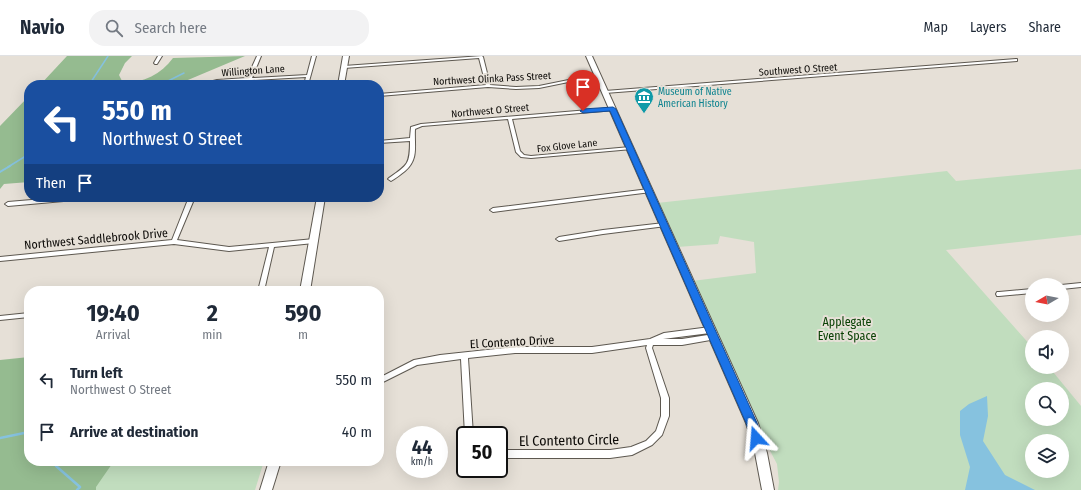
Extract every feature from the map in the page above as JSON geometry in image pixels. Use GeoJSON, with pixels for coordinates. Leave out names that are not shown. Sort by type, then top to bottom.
{"type":"FeatureCollection","features":[{"type":"Feature","properties":{"kind":"main road"},"geometry":{"type":"LineString","coordinates":[[342,80],[346,56]]}},
{"type":"Feature","properties":{"kind":"main road"},"geometry":{"type":"LineString","coordinates":[[589,56],[752,423],[761,453],[768,490]]}},
{"type":"Feature","properties":{"kind":"main road"},"geometry":{"type":"LineString","coordinates":[[306,286],[320,202]]}},
{"type":"Feature","properties":{"kind":"main road"},"geometry":{"type":"LineString","coordinates":[[266,490],[273,466]]}},
{"type":"Feature","properties":{"kind":"street"},"geometry":{"type":"LineString","coordinates":[[156,63],[160,56]]}},
{"type":"Feature","properties":{"kind":"street"},"geometry":{"type":"LineString","coordinates":[[249,79],[259,56]]}},
{"type":"Feature","properties":{"kind":"street"},"geometry":{"type":"LineString","coordinates":[[307,80],[314,56]]}},
{"type":"Feature","properties":{"kind":"street"},"geometry":{"type":"LineString","coordinates":[[344,67],[481,57],[488,86]]}},
{"type":"Feature","properties":{"kind":"street","name":"Southwest O Street"},"geometry":{"type":"LineString","coordinates":[[605,92],[1016,60]]}},
{"type":"Feature","properties":{"kind":"street","name":"Willington Lane"},"geometry":{"type":"LineString","coordinates":[[233,80],[308,76]]}},
{"type":"Feature","properties":{"kind":"street","name":"Northwest Olinka Pass Street"},"geometry":{"type":"LineString","coordinates":[[384,95],[488,86],[516,88],[539,87],[598,76]]}},
{"type":"Feature","properties":{"kind":"street","name":"Northwest O Street"},"geometry":{"type":"LineString","coordinates":[[412,139],[413,128],[421,125],[613,109]]}},
{"type":"Feature","properties":{"kind":"street","name":"Fox Glove Lane"},"geometry":{"type":"LineString","coordinates":[[510,118],[518,152],[523,156],[530,157],[630,148]]}},
{"type":"Feature","properties":{"kind":"street"},"geometry":{"type":"LineString","coordinates":[[384,142],[412,139],[413,161],[409,167],[391,178]]}},
{"type":"Feature","properties":{"kind":"street"},"geometry":{"type":"LineString","coordinates":[[493,210],[649,191]]}},
{"type":"Feature","properties":{"kind":"street"},"geometry":{"type":"LineString","coordinates":[[8,204],[30,202]]}},
{"type":"Feature","properties":{"kind":"street"},"geometry":{"type":"LineString","coordinates":[[174,242],[190,202]]}},
{"type":"Feature","properties":{"kind":"street"},"geometry":{"type":"LineString","coordinates":[[559,239],[664,225]]}},
{"type":"Feature","properties":{"kind":"street","name":"Northwest Saddlebrook Drive"},"geometry":{"type":"LineString","coordinates":[[0,259],[174,242],[217,249],[314,241]]}},
{"type":"Feature","properties":{"kind":"street"},"geometry":{"type":"LineString","coordinates":[[262,286],[272,245]]}},
{"type":"Feature","properties":{"kind":"street"},"geometry":{"type":"LineString","coordinates":[[1069,286],[1081,285]]}},
{"type":"Feature","properties":{"kind":"street"},"geometry":{"type":"LineString","coordinates":[[999,294],[1025,292]]}},
{"type":"Feature","properties":{"kind":"street"},"geometry":{"type":"LineString","coordinates":[[0,318],[24,316]]}},
{"type":"Feature","properties":{"kind":"street","name":"El Contento Drive"},"geometry":{"type":"LineString","coordinates":[[384,378],[416,362],[464,355],[515,350],[592,350],[651,342],[664,336],[712,333]]}},
{"type":"Feature","properties":{"kind":"street","name":"El Contento Circle"},"geometry":{"type":"LineString","coordinates":[[508,454],[610,454],[632,451],[649,443],[659,433],[665,416],[665,398],[649,348],[651,342]]}},
{"type":"Feature","properties":{"kind":"street"},"geometry":{"type":"LineString","coordinates":[[464,355],[468,426]]}},
{"type":"Feature","properties":{"kind":"green space"},"geometry":{"type":"Polygon","coordinates":[[[67,56],[132,56],[125,63],[119,75],[122,80],[45,80],[67,56]]]}},
{"type":"Feature","properties":{"kind":"green space"},"geometry":{"type":"Polygon","coordinates":[[[245,56],[188,80],[142,80],[163,69],[173,58],[245,56]]]}},
{"type":"Feature","properties":{"kind":"green space"},"geometry":{"type":"Polygon","coordinates":[[[24,101],[24,182],[4,184],[0,189],[0,126],[24,101]]]}},
{"type":"Feature","properties":{"kind":"green space","name":"Applegate Event Space"},"geometry":{"type":"Polygon","coordinates":[[[1081,169],[1081,235],[946,250],[1025,339],[1025,374],[1055,374],[1061,382],[1025,382],[1025,426],[1069,426],[1069,391],[1081,406],[1081,490],[778,490],[779,482],[777,464],[740,394],[692,281],[756,273],[754,242],[720,236],[718,244],[677,247],[657,203],[947,171],[956,181],[1081,169]]]}},
{"type":"Feature","properties":{"kind":"green space"},"geometry":{"type":"Polygon","coordinates":[[[24,358],[24,466],[111,466],[96,487],[96,490],[0,490],[0,360],[24,358]]]}},
{"type":"Feature","properties":{"kind":"green space"},"geometry":{"type":"Polygon","coordinates":[[[0,365],[24,444],[24,466],[262,466],[255,490],[0,490],[0,365]]]}},
{"type":"Feature","properties":{"kind":"water"},"geometry":{"type":"Polygon","coordinates":[[[987,396],[988,416],[983,441],[1005,475],[1035,490],[965,490],[970,467],[960,435],[960,411],[969,404],[987,396]]]}},
{"type":"Feature","properties":{"kind":"waterway"},"geometry":{"type":"LineString","coordinates":[[92,80],[108,56]]}},
{"type":"Feature","properties":{"kind":"waterway"},"geometry":{"type":"LineString","coordinates":[[170,80],[184,73]]}},
{"type":"Feature","properties":{"kind":"waterway"},"geometry":{"type":"LineString","coordinates":[[8,167],[24,157]]}},
{"type":"Feature","properties":{"kind":"waterway"},"geometry":{"type":"LineString","coordinates":[[0,172],[10,166]]}},
{"type":"Feature","properties":{"kind":"waterway"},"geometry":{"type":"LineString","coordinates":[[0,438],[24,433]]}},
{"type":"Feature","properties":{"kind":"waterway"},"geometry":{"type":"LineString","coordinates":[[56,466],[80,487],[77,490]]}},
{"type":"Feature","properties":{"kind":"place","name":"Museum of Native American History"},"geometry":{"type":"Point","coordinates":[644,114]}},
{"type":"Feature","properties":{"kind":"route"},"geometry":{"type":"LineString","coordinates":[[583,111],[613,109],[752,423],[756,438]]}}]}
